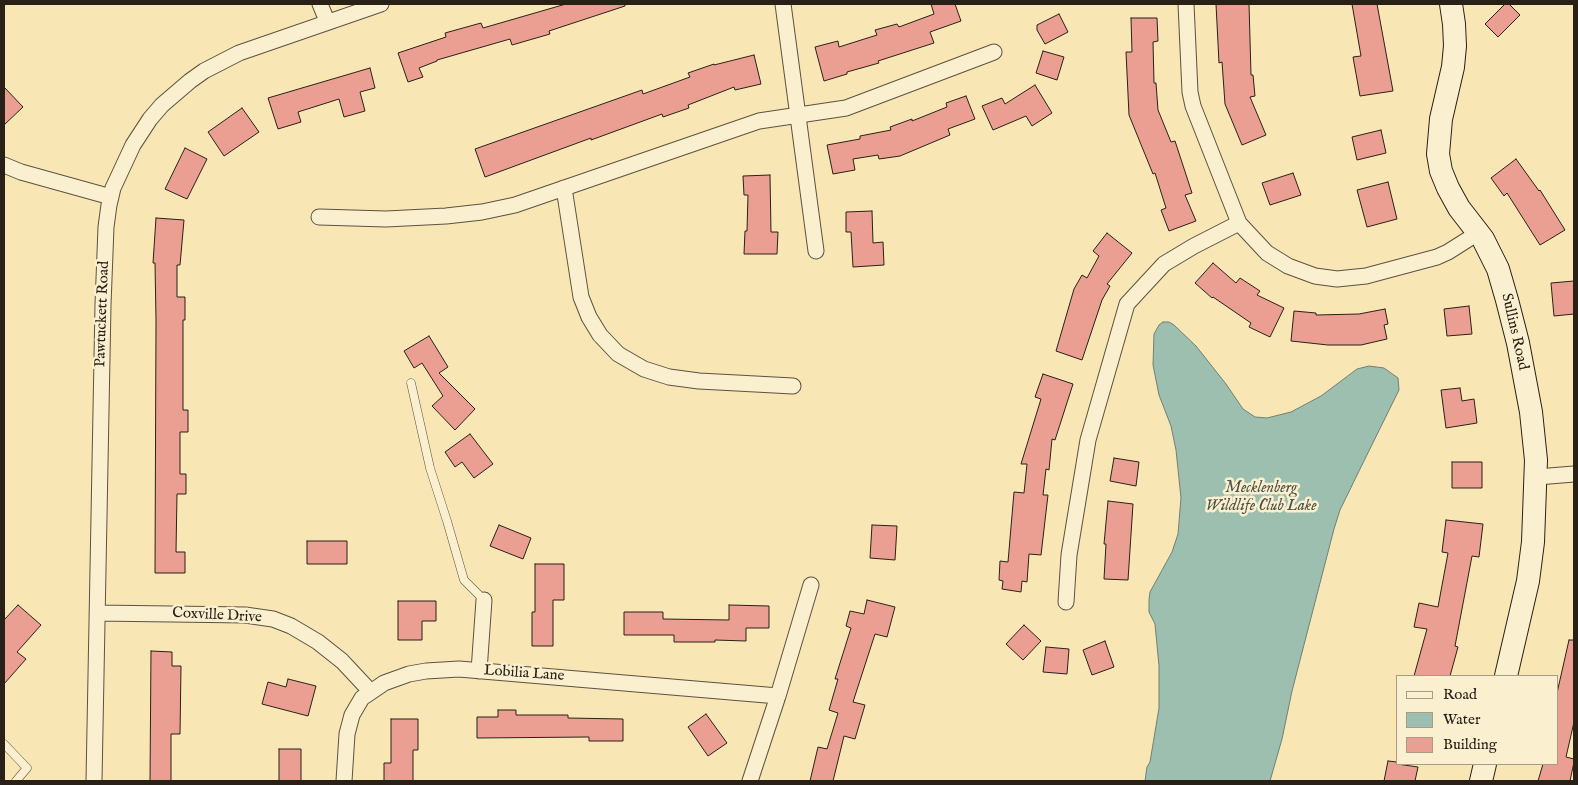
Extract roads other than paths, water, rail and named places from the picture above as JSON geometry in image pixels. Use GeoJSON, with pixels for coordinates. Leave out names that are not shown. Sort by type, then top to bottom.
{"type":"FeatureCollection","features":[{"type":"Feature","properties":{"kind":"street"},"geometry":{"type":"LineString","coordinates":[[320,4],[328,21]]}},
{"type":"Feature","properties":{"kind":"street","name":"Pawtuckett Road"},"geometry":{"type":"LineString","coordinates":[[94,781],[106,227],[111,197],[120,171],[133,145],[150,119],[162,105],[204,71],[239,53],[382,4]]}},
{"type":"Feature","properties":{"kind":"street"},"geometry":{"type":"LineString","coordinates":[[1186,4],[1190,92],[1193,106],[1239,223],[1267,253],[1288,266],[1314,276],[1338,279],[1366,276],[1436,257],[1448,252],[1478,233]]}},
{"type":"Feature","properties":{"kind":"street","name":"Sullins Road"},"geometry":{"type":"LineString","coordinates":[[1451,4],[1455,46],[1438,154],[1448,188],[1459,208],[1492,256],[1508,300],[1531,412],[1537,477],[1533,542],[1528,581],[1506,675]]}},
{"type":"Feature","properties":{"kind":"street"},"geometry":{"type":"LineString","coordinates":[[784,6],[816,251]]}},
{"type":"Feature","properties":{"kind":"street"},"geometry":{"type":"LineString","coordinates":[[319,217],[386,219],[482,212],[514,205],[735,128],[759,121],[846,108],[994,52]]}},
{"type":"Feature","properties":{"kind":"street"},"geometry":{"type":"LineString","coordinates":[[4,166],[111,197]]}},
{"type":"Feature","properties":{"kind":"street"},"geometry":{"type":"LineString","coordinates":[[564,188],[581,297],[589,317],[600,335],[618,354],[644,369],[669,377],[699,381],[793,386]]}},
{"type":"Feature","properties":{"kind":"street"},"geometry":{"type":"LineString","coordinates":[[1066,602],[1069,555],[1088,440],[1128,304],[1164,264],[1239,223]]}},
{"type":"Feature","properties":{"kind":"street"},"geometry":{"type":"LineString","coordinates":[[1537,477],[1574,474]]}},
{"type":"Feature","properties":{"kind":"street"},"geometry":{"type":"LineString","coordinates":[[750,781],[811,585]]}},
{"type":"Feature","properties":{"kind":"street"},"geometry":{"type":"LineString","coordinates":[[479,671],[484,600]]}},
{"type":"Feature","properties":{"kind":"street","name":"Coxville Drive"},"geometry":{"type":"LineString","coordinates":[[97,613],[245,615],[273,619],[291,626],[318,642],[342,661],[371,692]]}},
{"type":"Feature","properties":{"kind":"street","name":"Lobilia Lane"},"geometry":{"type":"LineString","coordinates":[[344,781],[347,734],[352,714],[362,698],[384,683],[409,674],[459,669],[778,696]]}},
{"type":"Feature","properties":{"kind":"street"},"geometry":{"type":"LineString","coordinates":[[1480,781],[1485,765]]}},
{"type":"Feature","properties":{"kind":"lane"},"geometry":{"type":"LineString","coordinates":[[412,383],[430,468],[464,580],[484,600]]}},
{"type":"Feature","properties":{"kind":"lane"},"geometry":{"type":"LineString","coordinates":[[4,744],[27,768],[16,781]]}},
{"type":"Feature","properties":{"kind":"water","name":"Mecklenberg Wildlife Club Lake"},"geometry":{"type":"Polygon","coordinates":[[[1163,322],[1169,322],[1174,325],[1196,346],[1243,409],[1255,417],[1267,418],[1291,412],[1321,396],[1357,369],[1369,366],[1384,368],[1398,378],[1399,390],[1340,510],[1270,781],[1145,781],[1159,708],[1159,666],[1155,624],[1149,612],[1150,592],[1172,552],[1178,534],[1181,498],[1176,450],[1171,426],[1159,395],[1153,365],[1154,334],[1163,322]]]}}]}
